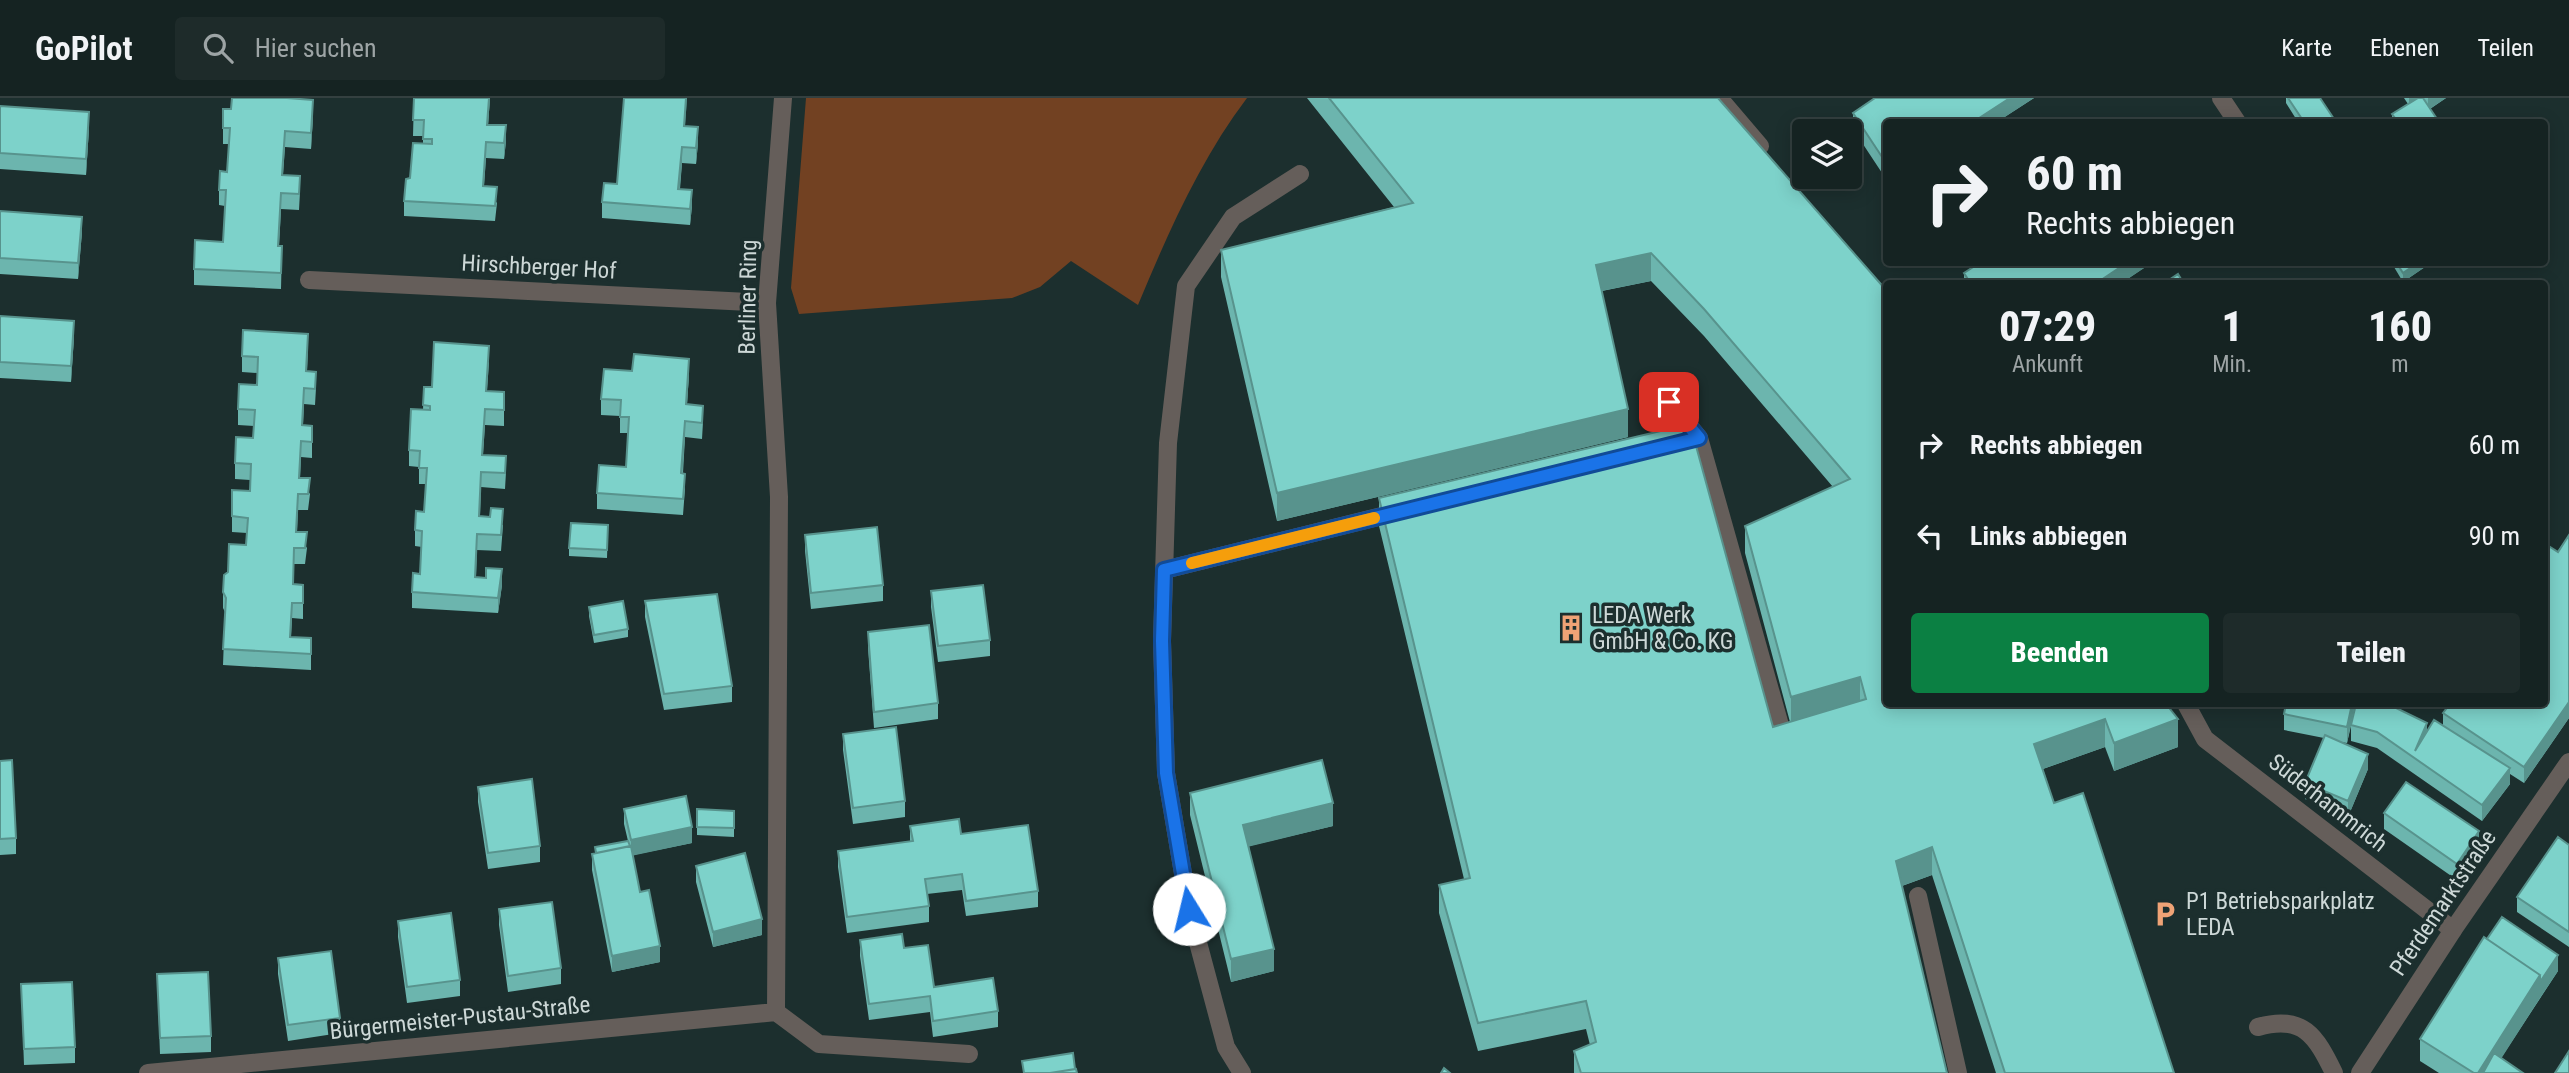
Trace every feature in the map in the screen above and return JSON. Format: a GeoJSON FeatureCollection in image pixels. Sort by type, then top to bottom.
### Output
{"type":"FeatureCollection","features":[{"type":"Feature","properties":{"kind":"street","name":"Berliner Ring"},"geometry":{"type":"LineString","coordinates":[[776,1012],[779,497],[767,303],[783,98]]}},
{"type":"Feature","properties":{"kind":"street"},"geometry":{"type":"LineString","coordinates":[[1719,98],[1771,160]]}},
{"type":"Feature","properties":{"kind":"street"},"geometry":{"type":"LineString","coordinates":[[2221,98],[2235,119]]}},
{"type":"Feature","properties":{"kind":"street"},"geometry":{"type":"LineString","coordinates":[[1242,1073],[1226,1047],[1189,909],[1166,773],[1162,641],[1168,443],[1186,286],[1233,217],[1300,174]]}},
{"type":"Feature","properties":{"kind":"street","name":"Hirschberger Hof"},"geometry":{"type":"LineString","coordinates":[[309,280],[767,303]]}},
{"type":"Feature","properties":{"kind":"street"},"geometry":{"type":"LineString","coordinates":[[1654,383],[1699,438],[1783,736],[1817,728]]}},
{"type":"Feature","properties":{"kind":"street"},"geometry":{"type":"LineString","coordinates":[[1659,448],[1699,438]]}},
{"type":"Feature","properties":{"kind":"street"},"geometry":{"type":"LineString","coordinates":[[1164,570],[1418,508]]}},
{"type":"Feature","properties":{"kind":"street","name":"Süderhammrich"},"geometry":{"type":"LineString","coordinates":[[2188,707],[2205,739],[2453,930]]}},
{"type":"Feature","properties":{"kind":"street","name":"Pferdemarktstraße"},"geometry":{"type":"LineString","coordinates":[[2360,1073],[2453,930],[2569,762]]}},
{"type":"Feature","properties":{"kind":"street"},"geometry":{"type":"LineString","coordinates":[[1918,896],[1958,1073]]}},
{"type":"Feature","properties":{"kind":"street"},"geometry":{"type":"LineString","coordinates":[[776,1012],[820,1044],[969,1054]]}},
{"type":"Feature","properties":{"kind":"street","name":"Bürgermeister-Pustau-Straße"},"geometry":{"type":"LineString","coordinates":[[148,1073],[776,1012]]}},
{"type":"Feature","properties":{"kind":"street"},"geometry":{"type":"LineString","coordinates":[[2258,1027],[2278,1021],[2305,1029],[2323,1052],[2334,1073]]}},
{"type":"Feature","properties":{"kind":"shaded area"},"geometry":{"type":"Polygon","coordinates":[[[806,98],[1247,98],[1214,146],[1200,172],[1173,224],[1138,305],[1071,261],[1040,287],[1012,298],[799,314],[791,288],[806,98]]]}},
{"type":"Feature","properties":{"kind":"building"},"geometry":{"type":"Polygon","coordinates":[[[232,98],[313,100],[311,133],[285,131],[282,175],[300,176],[299,194],[281,193],[278,246],[282,246],[281,273],[194,269],[195,240],[223,242],[226,190],[219,190],[220,171],[227,172],[230,128],[223,128],[223,109],[231,109],[232,98]]]}},
{"type":"Feature","properties":{"kind":"building"},"geometry":{"type":"Polygon","coordinates":[[[414,98],[489,98],[487,125],[506,125],[504,143],[486,142],[483,186],[497,187],[495,206],[404,201],[406,179],[410,178],[413,143],[432,144],[432,139],[423,139],[424,120],[413,120],[414,98]]]}},
{"type":"Feature","properties":{"kind":"building"},"geometry":{"type":"Polygon","coordinates":[[[624,98],[686,98],[684,126],[698,127],[696,148],[682,147],[678,189],[692,190],[690,209],[602,202],[604,183],[617,184],[624,98]]]}},
{"type":"Feature","properties":{"kind":"building","name":"LEDA Werk GmbH & Co. KG"},"geometry":{"type":"Polygon","coordinates":[[[1329,98],[1718,98],[1792,183],[1792,189],[1798,189],[1883,287],[1883,707],[2168,707],[2178,719],[2114,743],[2105,719],[2034,744],[2054,803],[2083,793],[2174,1073],[2005,1073],[1932,847],[1896,861],[1947,1073],[1581,1073],[1574,1051],[1596,1042],[1586,1001],[1478,1023],[1439,885],[1470,878],[1379,498],[1690,424],[1773,727],[1866,699],[1860,677],[1791,697],[1745,526],[1850,479],[1704,309],[1651,253],[1596,265],[1628,409],[1277,493],[1221,250],[1413,203],[1329,98]]]}},
{"type":"Feature","properties":{"kind":"building"},"geometry":{"type":"Polygon","coordinates":[[[1875,98],[2010,98],[1978,119],[1883,119],[1883,158],[1862,127],[1862,119],[1857,119],[1853,113],[1875,98]]]}},
{"type":"Feature","properties":{"kind":"building"},"geometry":{"type":"Polygon","coordinates":[[[2288,98],[2320,98],[2334,119],[2302,119],[2288,98]]]}},
{"type":"Feature","properties":{"kind":"building"},"geometry":{"type":"Polygon","coordinates":[[[2418,98],[2423,98],[2437,119],[2396,119],[2392,114],[2418,98]]]}},
{"type":"Feature","properties":{"kind":"building"},"geometry":{"type":"Polygon","coordinates":[[[0,106],[89,112],[86,159],[0,153],[0,106]]]}},
{"type":"Feature","properties":{"kind":"building"},"geometry":{"type":"Polygon","coordinates":[[[0,211],[82,217],[78,263],[0,258],[0,211]]]}},
{"type":"Feature","properties":{"kind":"building"},"geometry":{"type":"Polygon","coordinates":[[[1975,266],[2122,266],[2101,280],[1968,280],[1964,273],[1975,266]]]}},
{"type":"Feature","properties":{"kind":"building"},"geometry":{"type":"Polygon","coordinates":[[[2399,266],[2413,266],[2403,273],[2399,266]]]}},
{"type":"Feature","properties":{"kind":"building"},"geometry":{"type":"Polygon","coordinates":[[[2178,274],[2182,280],[2169,280],[2178,274]]]}},
{"type":"Feature","properties":{"kind":"building"},"geometry":{"type":"Polygon","coordinates":[[[0,316],[74,321],[71,366],[0,362],[0,316]]]}},
{"type":"Feature","properties":{"kind":"building"},"geometry":{"type":"Polygon","coordinates":[[[243,330],[308,334],[306,371],[316,372],[315,389],[304,388],[302,425],[312,426],[312,442],[301,441],[299,478],[310,478],[308,494],[298,494],[296,532],[307,532],[305,548],[294,548],[293,584],[303,585],[303,603],[292,603],[290,637],[311,638],[311,654],[223,649],[226,598],[223,592],[224,575],[228,572],[229,544],[246,545],[248,518],[232,516],[232,490],[250,491],[251,464],[235,463],[236,437],[253,438],[255,410],[238,409],[239,384],[257,385],[258,357],[242,356],[243,330]]]}},
{"type":"Feature","properties":{"kind":"building"},"geometry":{"type":"Polygon","coordinates":[[[434,342],[489,346],[486,391],[504,392],[504,410],[485,409],[482,455],[506,456],[505,473],[481,472],[479,516],[490,517],[491,508],[503,509],[501,535],[477,534],[475,577],[486,578],[486,568],[502,569],[498,598],[412,592],[413,573],[420,574],[422,531],[415,530],[416,511],[424,512],[427,468],[419,468],[420,451],[409,450],[411,409],[430,410],[430,406],[423,405],[424,387],[432,387],[434,342]]]}},
{"type":"Feature","properties":{"kind":"building"},"geometry":{"type":"Polygon","coordinates":[[[634,354],[689,359],[686,404],[703,406],[702,423],[685,421],[681,473],[685,474],[683,499],[597,493],[599,465],[626,467],[629,417],[620,417],[621,400],[601,399],[604,369],[632,371],[634,354]]]}},
{"type":"Feature","properties":{"kind":"building"},"geometry":{"type":"Polygon","coordinates":[[[571,523],[608,525],[607,550],[569,548],[571,523]]]}},
{"type":"Feature","properties":{"kind":"building"},"geometry":{"type":"Polygon","coordinates":[[[877,527],[883,585],[811,593],[805,535],[877,527]]]}},
{"type":"Feature","properties":{"kind":"building"},"geometry":{"type":"Polygon","coordinates":[[[2569,535],[2569,702],[2524,767],[2443,713],[2448,707],[2548,707],[2548,546],[2558,552],[2569,535]]]}},
{"type":"Feature","properties":{"kind":"building"},"geometry":{"type":"Polygon","coordinates":[[[983,585],[990,640],[938,646],[931,591],[983,585]]]}},
{"type":"Feature","properties":{"kind":"building"},"geometry":{"type":"Polygon","coordinates":[[[717,594],[732,686],[664,694],[645,601],[717,594]]]}},
{"type":"Feature","properties":{"kind":"building"},"geometry":{"type":"Polygon","coordinates":[[[623,601],[628,629],[594,635],[589,607],[623,601]]]}},
{"type":"Feature","properties":{"kind":"building"},"geometry":{"type":"Polygon","coordinates":[[[929,625],[938,703],[874,712],[868,632],[929,625]]]}},
{"type":"Feature","properties":{"kind":"building"},"geometry":{"type":"Polygon","coordinates":[[[2285,707],[2351,707],[2347,727],[2284,714],[2285,707]]]}},
{"type":"Feature","properties":{"kind":"building"},"geometry":{"type":"Polygon","coordinates":[[[2355,707],[2394,707],[2427,723],[2415,751],[2434,720],[2510,768],[2482,805],[2377,732],[2351,725],[2355,707]]]}},
{"type":"Feature","properties":{"kind":"building"},"geometry":{"type":"Polygon","coordinates":[[[896,727],[905,801],[853,808],[843,734],[896,727]]]}},
{"type":"Feature","properties":{"kind":"building"},"geometry":{"type":"Polygon","coordinates":[[[2325,735],[2368,754],[2348,801],[2305,783],[2325,735]]]}},
{"type":"Feature","properties":{"kind":"building"},"geometry":{"type":"Polygon","coordinates":[[[12,760],[16,838],[0,839],[0,761],[12,760]]]}},
{"type":"Feature","properties":{"kind":"building"},"geometry":{"type":"Polygon","coordinates":[[[1322,760],[1333,803],[1243,825],[1274,949],[1231,959],[1190,793],[1322,760]]]}},
{"type":"Feature","properties":{"kind":"building"},"geometry":{"type":"Polygon","coordinates":[[[532,779],[540,846],[488,853],[478,787],[532,779]]]}},
{"type":"Feature","properties":{"kind":"building"},"geometry":{"type":"Polygon","coordinates":[[[2406,782],[2479,831],[2457,864],[2384,813],[2406,782]]]}},
{"type":"Feature","properties":{"kind":"building"},"geometry":{"type":"Polygon","coordinates":[[[686,796],[692,827],[631,840],[624,809],[686,796]]]}},
{"type":"Feature","properties":{"kind":"building"},"geometry":{"type":"Polygon","coordinates":[[[697,809],[734,811],[734,828],[697,827],[697,809]]]}},
{"type":"Feature","properties":{"kind":"building"},"geometry":{"type":"Polygon","coordinates":[[[959,819],[961,834],[1028,825],[1038,891],[966,901],[962,874],[925,879],[929,906],[847,917],[838,851],[913,841],[910,826],[959,819]]]}},
{"type":"Feature","properties":{"kind":"building"},"geometry":{"type":"Polygon","coordinates":[[[2558,837],[2569,845],[2569,932],[2517,897],[2558,837]]]}},
{"type":"Feature","properties":{"kind":"building"},"geometry":{"type":"Polygon","coordinates":[[[628,841],[630,846],[596,853],[595,847],[628,841]]]}},
{"type":"Feature","properties":{"kind":"building"},"geometry":{"type":"Polygon","coordinates":[[[631,846],[640,892],[649,890],[660,946],[612,956],[592,854],[631,846]]]}},
{"type":"Feature","properties":{"kind":"building"},"geometry":{"type":"Polygon","coordinates":[[[745,853],[762,919],[713,932],[696,866],[745,853]]]}},
{"type":"Feature","properties":{"kind":"building"},"geometry":{"type":"Polygon","coordinates":[[[552,902],[561,968],[508,976],[499,909],[552,902]]]}},
{"type":"Feature","properties":{"kind":"building"},"geometry":{"type":"Polygon","coordinates":[[[451,913],[460,980],[407,987],[398,921],[451,913]]]}},
{"type":"Feature","properties":{"kind":"building"},"geometry":{"type":"Polygon","coordinates":[[[2502,917],[2558,955],[2540,982],[2540,975],[2487,939],[2502,917]]]}},
{"type":"Feature","properties":{"kind":"building"},"geometry":{"type":"Polygon","coordinates":[[[902,934],[904,948],[928,945],[934,987],[993,978],[998,1011],[933,1021],[930,996],[869,1004],[860,940],[902,934]]]}},
{"type":"Feature","properties":{"kind":"building"},"geometry":{"type":"Polygon","coordinates":[[[2484,937],[2540,975],[2478,1073],[2474,1073],[2420,1039],[2484,937]]]}},
{"type":"Feature","properties":{"kind":"building"},"geometry":{"type":"Polygon","coordinates":[[[331,951],[340,1018],[288,1025],[278,958],[331,951]]]}},
{"type":"Feature","properties":{"kind":"building"},"geometry":{"type":"Polygon","coordinates":[[[208,972],[211,1036],[160,1038],[157,974],[208,972]]]}},
{"type":"Feature","properties":{"kind":"building"},"geometry":{"type":"Polygon","coordinates":[[[72,982],[75,1047],[24,1049],[21,984],[72,982]]]}},
{"type":"Feature","properties":{"kind":"building"},"geometry":{"type":"Polygon","coordinates":[[[2569,1051],[2569,1073],[2555,1073],[2569,1051]]]}},
{"type":"Feature","properties":{"kind":"building"},"geometry":{"type":"Polygon","coordinates":[[[1073,1053],[1075,1069],[1024,1073],[1022,1061],[1073,1053]]]}},
{"type":"Feature","properties":{"kind":"building"},"geometry":{"type":"Polygon","coordinates":[[[2494,1053],[2523,1073],[2483,1073],[2494,1053]]]}},
{"type":"Feature","properties":{"kind":"building"},"geometry":{"type":"Polygon","coordinates":[[[1076,1069],[1077,1073],[1050,1073],[1076,1069]]]}},
{"type":"Feature","properties":{"kind":"slow traffic"},"geometry":{"type":"LineString","coordinates":[[1192,563],[1374,518]]}},
{"type":"Feature","properties":{"kind":"place","name":"LEDA Werk GmbH & Co. KG"},"geometry":{"type":"Point","coordinates":[1571,628]}},
{"type":"Feature","properties":{"kind":"place","name":"P1 Betriebsparkplatz LEDA"},"geometry":{"type":"Point","coordinates":[2165,914]}},
{"type":"Feature","properties":{"kind":"route"},"geometry":{"type":"LineString","coordinates":[[1189,909],[1166,773],[1162,641],[1164,570],[1699,438],[1669,402]]}}]}
